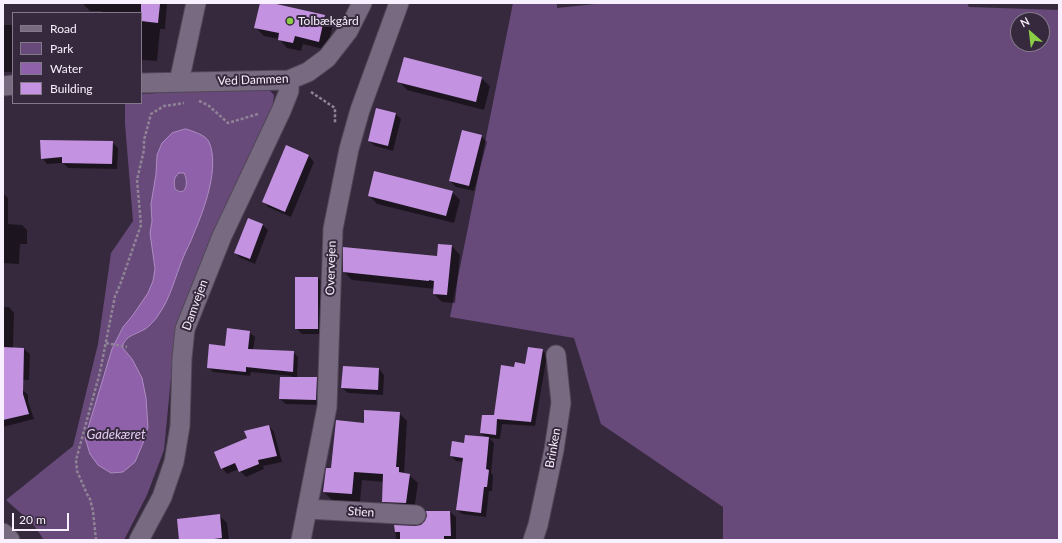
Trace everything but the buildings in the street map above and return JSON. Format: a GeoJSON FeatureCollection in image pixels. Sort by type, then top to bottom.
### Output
{"type":"FeatureCollection","features":[{"type":"Feature","properties":{"kind":"street"},"geometry":{"type":"LineString","coordinates":[[179,82],[196,3]]}},
{"type":"Feature","properties":{"kind":"street","name":"Ved Dammen"},"geometry":{"type":"LineString","coordinates":[[142,83],[289,80],[308,72],[327,58],[348,31],[362,3]]}},
{"type":"Feature","properties":{"kind":"street","name":"Overvejen"},"geometry":{"type":"LineString","coordinates":[[301,540],[327,407],[333,230],[349,149],[360,110],[399,3]]}},
{"type":"Feature","properties":{"kind":"street","name":"Damvejen"},"geometry":{"type":"LineString","coordinates":[[139,540],[162,498],[174,462],[180,426],[182,358],[185,328],[222,236],[281,112],[289,92],[289,80]]}},
{"type":"Feature","properties":{"kind":"street","name":"Brinken"},"geometry":{"type":"LineString","coordinates":[[533,540],[538,525],[554,450],[560,403],[556,356]]}},
{"type":"Feature","properties":{"kind":"street","name":"Stien"},"geometry":{"type":"LineString","coordinates":[[307,509],[416,515]]}},
{"type":"Feature","properties":{"kind":"street"},"geometry":{"type":"LineString","coordinates":[[3,533],[10,540]]}},
{"type":"Feature","properties":{"kind":"path"},"geometry":{"type":"LineString","coordinates":[[319,97],[335,108],[335,126]]}},
{"type":"Feature","properties":{"kind":"path"},"geometry":{"type":"LineString","coordinates":[[193,102],[199,101],[208,105],[228,124],[258,114],[281,112]]}},
{"type":"Feature","properties":{"kind":"path"},"geometry":{"type":"LineString","coordinates":[[96,540],[93,511],[90,499],[77,471],[76,460],[100,372],[115,296],[141,225],[137,180],[144,150],[144,140],[147,126],[151,114],[164,106],[187,102]]}},
{"type":"Feature","properties":{"kind":"path"},"geometry":{"type":"LineString","coordinates":[[106,343],[127,347]]}},
{"type":"Feature","properties":{"kind":"green space"},"geometry":{"type":"Polygon","coordinates":[[[513,3],[557,3],[557,8],[605,3],[967,3],[969,7],[1059,10],[1059,540],[723,540],[723,507],[601,424],[574,338],[450,317],[513,3]]]}},
{"type":"Feature","properties":{"kind":"green space"},"geometry":{"type":"Polygon","coordinates":[[[266,87],[274,95],[272,110],[202,260],[175,336],[164,450],[147,495],[124,540],[44,540],[33,524],[6,500],[73,446],[98,344],[111,253],[133,221],[125,124],[125,104],[142,104],[142,94],[266,87]]]}},
{"type":"Feature","properties":{"kind":"water","name":"Gadekæret"},"geometry":{"type":"Polygon","coordinates":[[[186,129],[205,137],[209,142],[212,152],[212,176],[202,213],[167,301],[151,324],[128,338],[122,347],[132,359],[142,378],[146,398],[148,427],[135,462],[123,472],[111,473],[98,465],[90,454],[85,438],[112,349],[123,327],[148,293],[153,281],[155,269],[150,233],[152,221],[151,204],[156,174],[157,155],[162,143],[172,133],[186,129]],[[179,173],[174,182],[175,189],[182,192],[186,188],[186,177],[184,173],[179,173]]]}},
{"type":"Feature","properties":{"kind":"place","name":"Tolbækgård"},"geometry":{"type":"Point","coordinates":[290,21]}}]}
